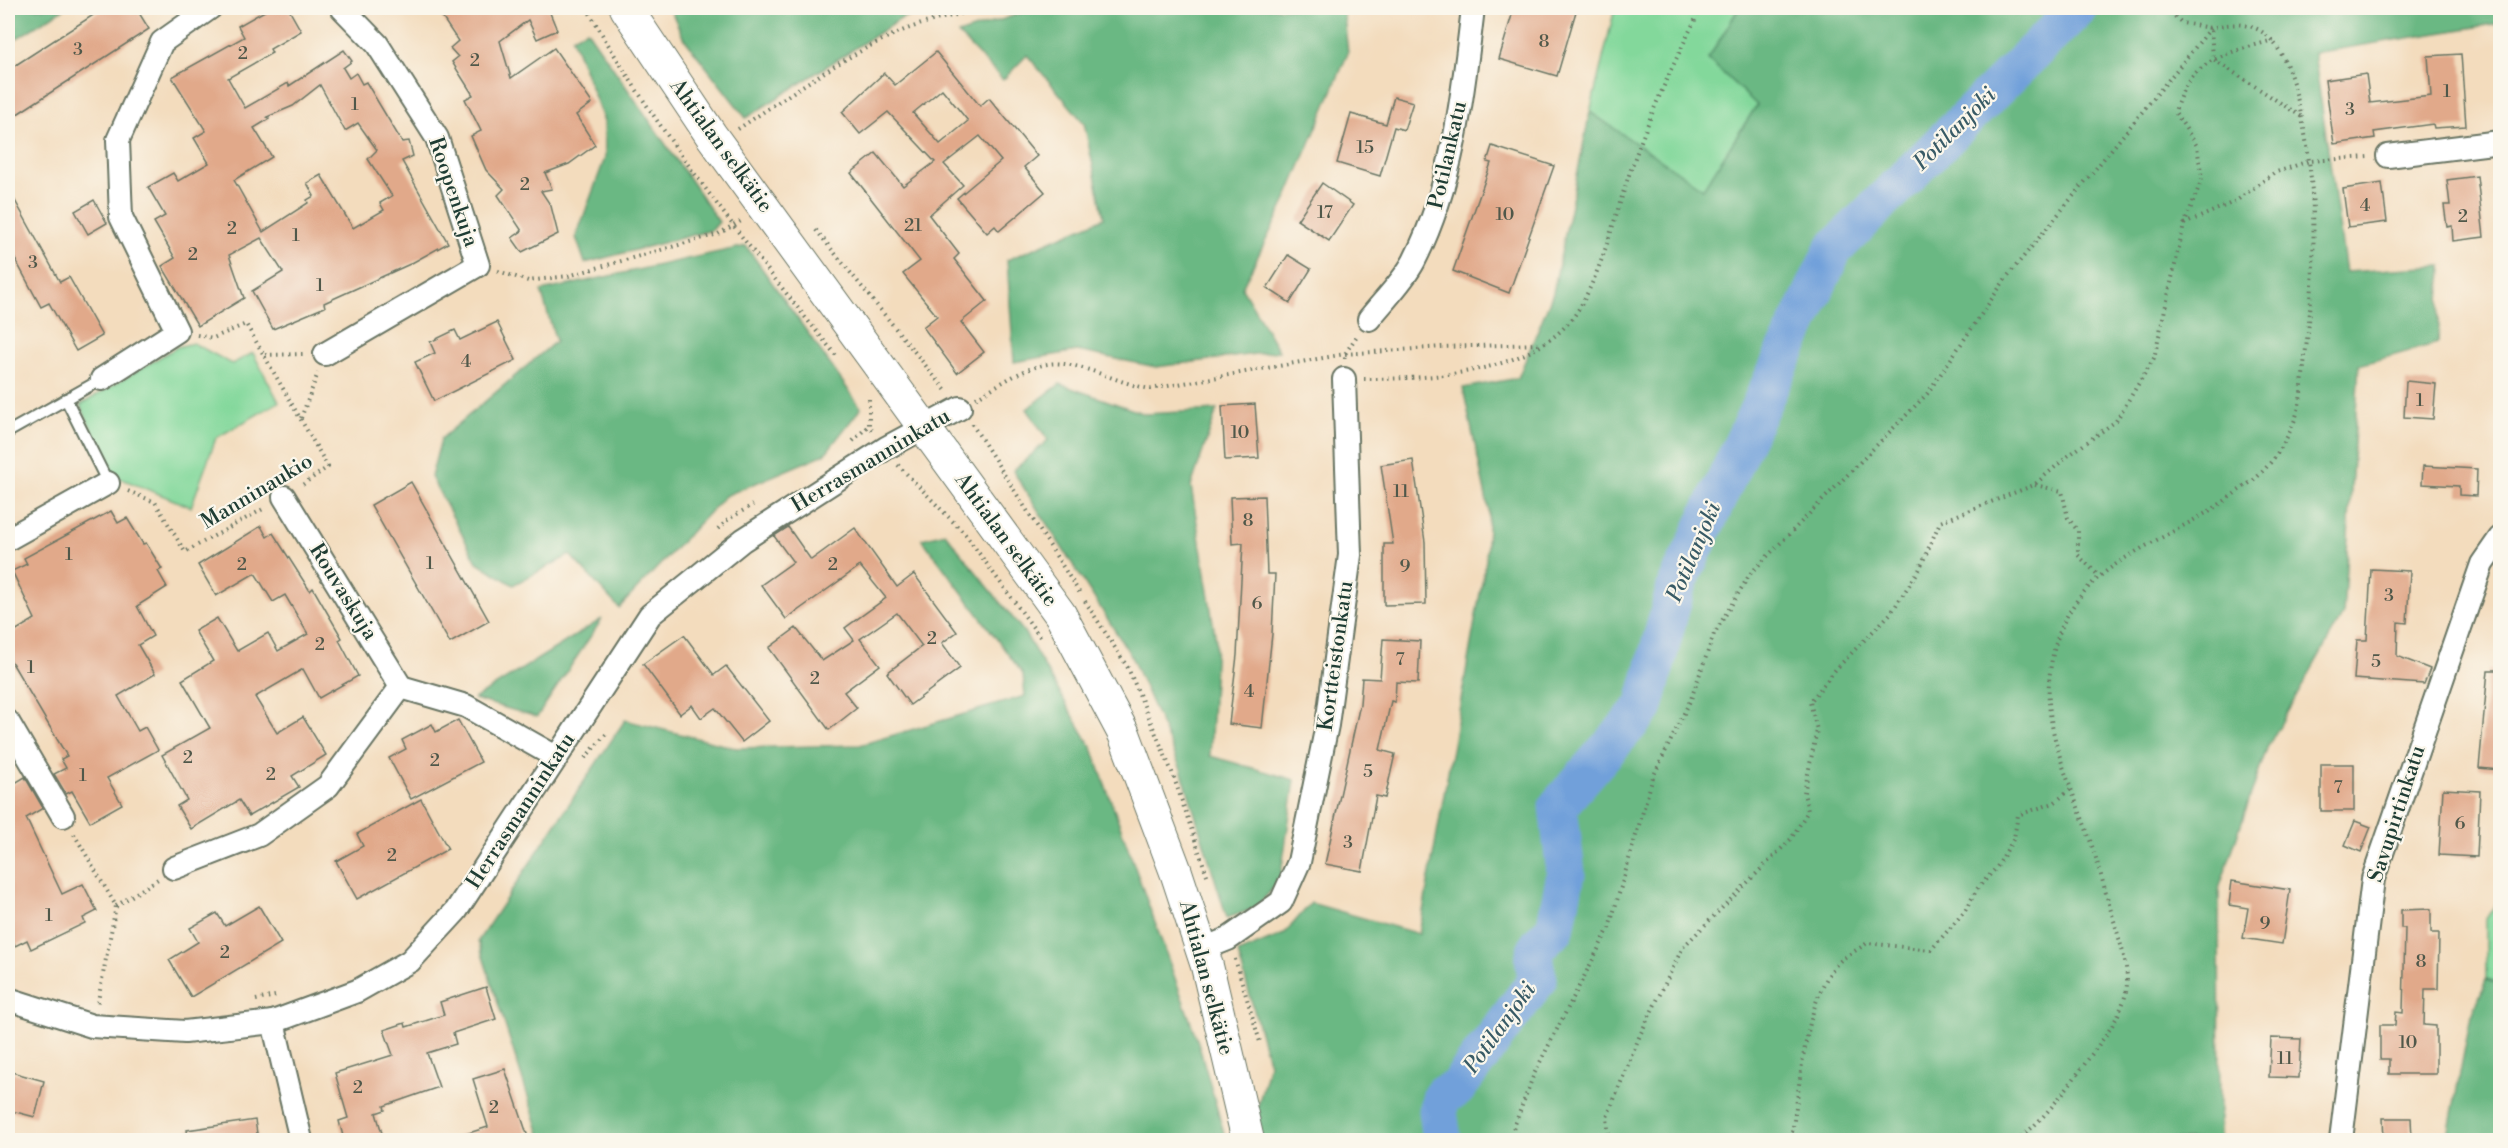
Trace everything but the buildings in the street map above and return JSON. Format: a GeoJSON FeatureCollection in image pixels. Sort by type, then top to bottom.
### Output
{"type":"FeatureCollection","features":[{"type":"Feature","properties":{"kind":"street"},"geometry":{"type":"LineString","coordinates":[[102,379],[177,331],[121,217],[118,140],[162,42],[210,8]]}},
{"type":"Feature","properties":{"kind":"street","name":"Roopenkuja"},"geometry":{"type":"LineString","coordinates":[[325,354],[478,264],[437,138],[377,44],[342,8]]}},
{"type":"Feature","properties":{"kind":"street","name":"Ahtialan selkätie"},"geometry":{"type":"LineString","coordinates":[[626,8],[711,135],[765,206],[1060,614],[1124,734],[1203,949],[1248,1140]]}},
{"type":"Feature","properties":{"kind":"street","name":"Potilankatu"},"geometry":{"type":"LineString","coordinates":[[1369,319],[1413,263],[1441,200],[1461,104],[1473,8]]}},
{"type":"Feature","properties":{"kind":"street"},"geometry":{"type":"LineString","coordinates":[[2388,156],[2500,142]]}},
{"type":"Feature","properties":{"kind":"street","name":"Kortteistonkatu"},"geometry":{"type":"LineString","coordinates":[[1203,949],[1228,939],[1281,902],[1299,862],[1327,725],[1350,555],[1344,379]]}},
{"type":"Feature","properties":{"kind":"street","name":"Herrasmanninkatu"},"geometry":{"type":"LineString","coordinates":[[8,999],[92,1026],[185,1032],[273,1022],[357,991],[410,961],[456,911],[650,615],[743,540],[886,448],[960,408]]}},
{"type":"Feature","properties":{"kind":"street"},"geometry":{"type":"LineString","coordinates":[[8,539],[108,483]]}},
{"type":"Feature","properties":{"kind":"street","name":"Rouvaskuja"},"geometry":{"type":"LineString","coordinates":[[284,497],[401,687]]}},
{"type":"Feature","properties":{"kind":"street","name":"Savupirtinkatu"},"geometry":{"type":"LineString","coordinates":[[2341,1140],[2373,879],[2482,564],[2500,538]]}},
{"type":"Feature","properties":{"kind":"street"},"geometry":{"type":"LineString","coordinates":[[174,868],[259,835],[328,786],[401,687],[466,706],[556,757]]}},
{"type":"Feature","properties":{"kind":"street"},"geometry":{"type":"LineString","coordinates":[[8,722],[63,816]]}},
{"type":"Feature","properties":{"kind":"street"},"geometry":{"type":"LineString","coordinates":[[273,1022],[301,1140]]}},
{"type":"Feature","properties":{"kind":"lane"},"geometry":{"type":"LineString","coordinates":[[8,432],[102,379]]}},
{"type":"Feature","properties":{"kind":"lane"},"geometry":{"type":"LineString","coordinates":[[66,399],[108,483]]}},
{"type":"Feature","properties":{"kind":"path"},"geometry":{"type":"LineString","coordinates":[[587,8],[610,49],[733,227],[841,361]]}},
{"type":"Feature","properties":{"kind":"path"},"geometry":{"type":"LineString","coordinates":[[736,130],[802,86],[873,45],[924,23],[986,8]]}},
{"type":"Feature","properties":{"kind":"path"},"geometry":{"type":"LineString","coordinates":[[1369,319],[1345,354],[1344,379],[1413,379],[1459,374],[1495,365],[1540,344],[1568,322],[1579,310],[1592,285],[1636,154],[1701,8]]}},
{"type":"Feature","properties":{"kind":"path"},"geometry":{"type":"LineString","coordinates":[[2017,1140],[2031,1130],[2072,1082],[2110,1029],[2125,1000],[2128,970],[2090,839],[2070,790],[2049,708],[2049,673],[2058,632],[2098,575],[2126,555],[2206,515],[2260,474],[2282,446],[2298,411],[2313,293],[2310,161],[2303,117],[2291,77],[2273,40],[2250,25],[2230,23],[2211,28],[2182,23],[2166,8]]}},
{"type":"Feature","properties":{"kind":"path"},"geometry":{"type":"LineString","coordinates":[[2211,28],[2213,58]]}},
{"type":"Feature","properties":{"kind":"path"},"geometry":{"type":"LineString","coordinates":[[1509,1140],[1534,1074],[1609,928],[1653,777],[1691,699],[1714,634],[1750,574],[1927,394],[2006,278],[2211,28]]}},
{"type":"Feature","properties":{"kind":"path"},"geometry":{"type":"LineString","coordinates":[[1609,1140],[1607,1117],[1640,1035],[1683,947],[1791,839],[1808,811],[1804,793],[1817,730],[1810,702],[1836,669],[1891,613],[1920,570],[1940,522],[2034,485],[2068,456],[2116,421],[2154,358],[2184,225],[2202,179],[2197,146],[2175,112],[2179,95],[2195,71],[2213,58],[2273,40]]}},
{"type":"Feature","properties":{"kind":"path"},"geometry":{"type":"LineString","coordinates":[[2213,58],[2303,117]]}},
{"type":"Feature","properties":{"kind":"path"},"geometry":{"type":"LineString","coordinates":[[730,122],[743,139]]}},
{"type":"Feature","properties":{"kind":"path"},"geometry":{"type":"LineString","coordinates":[[2184,225],[2236,201],[2274,173],[2310,161],[2388,156]]}},
{"type":"Feature","properties":{"kind":"path"},"geometry":{"type":"LineString","coordinates":[[478,264],[528,281],[568,276],[718,234],[765,206]]}},
{"type":"Feature","properties":{"kind":"path"},"geometry":{"type":"LineString","coordinates":[[814,228],[960,408],[1010,378],[1049,364],[1086,369],[1129,386],[1151,389],[1345,354],[1442,347],[1540,344]]}},
{"type":"Feature","properties":{"kind":"path","name":"Manninaukio"},"geometry":{"type":"LineString","coordinates":[[108,483],[155,502],[186,552],[284,497],[327,467],[246,324],[213,338],[177,331]]}},
{"type":"Feature","properties":{"kind":"path"},"geometry":{"type":"LineString","coordinates":[[264,355],[325,354],[301,418]]}},
{"type":"Feature","properties":{"kind":"path"},"geometry":{"type":"LineString","coordinates":[[869,397],[869,424],[886,448],[901,469],[965,534],[1042,640]]}},
{"type":"Feature","properties":{"kind":"path"},"geometry":{"type":"LineString","coordinates":[[851,444],[869,424]]}},
{"type":"Feature","properties":{"kind":"path"},"geometry":{"type":"LineString","coordinates":[[2034,485],[2062,491],[2068,518],[2078,531],[2078,555],[2098,575]]}},
{"type":"Feature","properties":{"kind":"path"},"geometry":{"type":"LineString","coordinates":[[713,534],[730,518],[758,502]]}},
{"type":"Feature","properties":{"kind":"path"},"geometry":{"type":"LineString","coordinates":[[580,764],[608,732]]}},
{"type":"Feature","properties":{"kind":"path"},"geometry":{"type":"LineString","coordinates":[[1783,1140],[1792,1132],[1808,1025],[1819,996],[1837,964],[1867,944],[1931,950],[1965,911],[1977,889],[1997,867],[2014,838],[2018,815],[2054,803],[2070,790]]}},
{"type":"Feature","properties":{"kind":"path"},"geometry":{"type":"LineString","coordinates":[[63,816],[116,906],[92,1026]]}},
{"type":"Feature","properties":{"kind":"path"},"geometry":{"type":"LineString","coordinates":[[116,906],[174,868]]}},
{"type":"Feature","properties":{"kind":"path"},"geometry":{"type":"LineString","coordinates":[[248,1001],[279,995]]}},
{"type":"Feature","properties":{"kind":"path"},"geometry":{"type":"LineString","coordinates":[[86,1001],[106,1005]]}},
{"type":"Feature","properties":{"kind":"green space"},"geometry":{"type":"Polygon","coordinates":[[[8,8],[65,8],[8,44],[8,8]]]}},
{"type":"Feature","properties":{"kind":"green space"},"geometry":{"type":"Polygon","coordinates":[[[670,8],[940,8],[902,18],[746,118],[683,37],[670,8]]]}},
{"type":"Feature","properties":{"kind":"green space"},"geometry":{"type":"Polygon","coordinates":[[[1037,8],[1343,8],[1348,53],[1286,200],[1242,288],[1279,351],[1156,367],[1077,351],[1014,362],[1007,260],[1104,218],[1084,123],[1027,55],[1003,80],[958,34],[1037,8]]]}},
{"type":"Feature","properties":{"kind":"green space"},"geometry":{"type":"Polygon","coordinates":[[[1615,8],[1739,8],[1708,59],[1757,105],[1703,190],[1590,112],[1615,8]]]}},
{"type":"Feature","properties":{"kind":"green space"},"geometry":{"type":"Polygon","coordinates":[[[1739,8],[1816,8],[1823,11],[1826,8],[2500,8],[2500,23],[2314,53],[2346,272],[2442,266],[2438,343],[2359,365],[2343,614],[2267,748],[2219,889],[2220,1140],[1260,1140],[1254,1121],[1269,1064],[1238,953],[1284,934],[1311,903],[1419,934],[1486,560],[1489,511],[1463,388],[1518,378],[1553,293],[1590,112],[1703,189],[1757,105],[1708,59],[1739,8]]]}},
{"type":"Feature","properties":{"kind":"green space"},"geometry":{"type":"Polygon","coordinates":[[[587,30],[719,222],[712,230],[585,263],[576,237],[605,158],[604,121],[572,38],[587,30]]]}},
{"type":"Feature","properties":{"kind":"green space"},"geometry":{"type":"Polygon","coordinates":[[[746,246],[861,408],[825,454],[725,496],[619,608],[570,555],[513,585],[477,562],[431,477],[441,439],[556,341],[541,291],[746,246]]]}},
{"type":"Feature","properties":{"kind":"green space"},"geometry":{"type":"Polygon","coordinates":[[[193,343],[232,364],[253,353],[279,402],[216,438],[191,507],[114,476],[80,405],[177,347],[193,343]]]}},
{"type":"Feature","properties":{"kind":"green space"},"geometry":{"type":"Polygon","coordinates":[[[1060,384],[1145,414],[1217,410],[1191,486],[1216,641],[1210,756],[1295,780],[1280,880],[1256,908],[1227,918],[1181,769],[1130,654],[1013,471],[1048,440],[1027,409],[1060,384]]]}},
{"type":"Feature","properties":{"kind":"green space"},"geometry":{"type":"Polygon","coordinates":[[[945,533],[1024,632],[1092,748],[1198,1042],[1226,1140],[542,1140],[478,941],[625,720],[736,748],[860,745],[1025,696],[1023,674],[922,539],[945,533]]]}},
{"type":"Feature","properties":{"kind":"green space"},"geometry":{"type":"Polygon","coordinates":[[[602,619],[537,717],[474,699],[602,619]]]}},
{"type":"Feature","properties":{"kind":"green space"},"geometry":{"type":"Polygon","coordinates":[[[2500,897],[2500,984],[2486,980],[2486,919],[2500,897]]]}},
{"type":"Feature","properties":{"kind":"green space"},"geometry":{"type":"Polygon","coordinates":[[[2486,980],[2500,984],[2500,1140],[2447,1140],[2470,1021],[2486,980]]]}},
{"type":"Feature","properties":{"kind":"waterway","name":"Potilanjoki"},"geometry":{"type":"LineString","coordinates":[[1442,1140],[1438,1111],[1442,1095],[1456,1089],[1538,979],[1534,963],[1536,951],[1543,940],[1555,929],[1566,874],[1558,806],[1644,707],[1676,587],[1833,250],[2078,8]]}}]}
